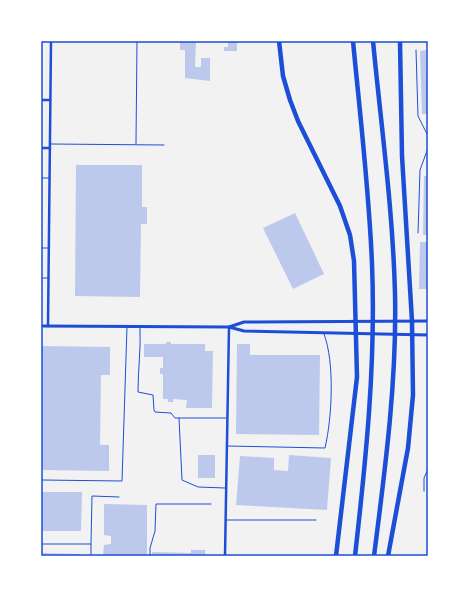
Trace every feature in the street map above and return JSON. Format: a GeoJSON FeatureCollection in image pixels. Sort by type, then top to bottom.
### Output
{"type":"FeatureCollection","features":[{"type":"Feature","properties":{"kind":"highway"},"geometry":{"type":"LineString","coordinates":[[279,41],[283,76],[290,100],[298,121],[340,206],[350,235],[356,273],[359,334],[355,398],[336,556]]}},
{"type":"Feature","properties":{"kind":"highway"},"geometry":{"type":"LineString","coordinates":[[353,41],[372,264],[372,314],[366,452],[355,556]]}},
{"type":"Feature","properties":{"kind":"highway"},"geometry":{"type":"LineString","coordinates":[[373,41],[391,227],[395,294],[394,367],[374,556]]}},
{"type":"Feature","properties":{"kind":"highway"},"geometry":{"type":"LineString","coordinates":[[388,556],[410,433],[413,395],[402,156],[400,41]]}},
{"type":"Feature","properties":{"kind":"street"},"geometry":{"type":"LineString","coordinates":[[48,326],[51,41]]}},
{"type":"Feature","properties":{"kind":"street"},"geometry":{"type":"LineString","coordinates":[[41,100],[50,100]]}},
{"type":"Feature","properties":{"kind":"street"},"geometry":{"type":"LineString","coordinates":[[41,148],[50,148]]}},
{"type":"Feature","properties":{"kind":"street"},"geometry":{"type":"LineString","coordinates":[[229,327],[244,322],[359,320],[428,321]]}},
{"type":"Feature","properties":{"kind":"street"},"geometry":{"type":"LineString","coordinates":[[41,326],[229,327],[244,331],[428,335]]}},
{"type":"Feature","properties":{"kind":"street"},"geometry":{"type":"LineString","coordinates":[[225,556],[229,327]]}},
{"type":"Feature","properties":{"kind":"lane"},"geometry":{"type":"LineString","coordinates":[[136,145],[138,41]]}},
{"type":"Feature","properties":{"kind":"lane"},"geometry":{"type":"LineString","coordinates":[[416,50],[418,116],[428,136]]}},
{"type":"Feature","properties":{"kind":"lane"},"geometry":{"type":"LineString","coordinates":[[50,144],[164,145]]}},
{"type":"Feature","properties":{"kind":"lane"},"geometry":{"type":"LineString","coordinates":[[418,233],[420,170],[428,148]]}},
{"type":"Feature","properties":{"kind":"lane"},"geometry":{"type":"LineString","coordinates":[[41,178],[49,178]]}},
{"type":"Feature","properties":{"kind":"lane"},"geometry":{"type":"LineString","coordinates":[[41,248],[49,248]]}},
{"type":"Feature","properties":{"kind":"lane"},"geometry":{"type":"LineString","coordinates":[[41,278],[48,278]]}},
{"type":"Feature","properties":{"kind":"lane"},"geometry":{"type":"LineString","coordinates":[[41,480],[122,481],[127,327]]}},
{"type":"Feature","properties":{"kind":"lane"},"geometry":{"type":"LineString","coordinates":[[140,327],[138,392],[153,395],[155,412],[171,412],[173,417],[179,418],[227,418]]}},
{"type":"Feature","properties":{"kind":"lane"},"geometry":{"type":"LineString","coordinates":[[227,446],[325,448],[329,432],[331,359],[323,333]]}},
{"type":"Feature","properties":{"kind":"lane"},"geometry":{"type":"LineString","coordinates":[[179,418],[182,480],[198,487],[226,488]]}},
{"type":"Feature","properties":{"kind":"lane"},"geometry":{"type":"LineString","coordinates":[[424,492],[424,478],[428,470]]}},
{"type":"Feature","properties":{"kind":"lane"},"geometry":{"type":"LineString","coordinates":[[91,556],[92,496],[119,497]]}},
{"type":"Feature","properties":{"kind":"lane"},"geometry":{"type":"LineString","coordinates":[[150,556],[150,548],[155,531],[156,504],[211,504]]}},
{"type":"Feature","properties":{"kind":"lane"},"geometry":{"type":"LineString","coordinates":[[226,520],[316,520]]}},
{"type":"Feature","properties":{"kind":"lane"},"geometry":{"type":"LineString","coordinates":[[41,544],[91,544]]}},
{"type":"Feature","properties":{"kind":"building"},"geometry":{"type":"Polygon","coordinates":[[[228,41],[237,41],[237,51],[224,51],[224,47],[228,47],[228,41]]]}},
{"type":"Feature","properties":{"kind":"building"},"geometry":{"type":"Polygon","coordinates":[[[180,42],[196,42],[195,67],[201,67],[201,58],[210,58],[210,81],[185,78],[185,50],[180,50],[180,42]]]}},
{"type":"Feature","properties":{"kind":"building"},"geometry":{"type":"Polygon","coordinates":[[[426,50],[428,114],[422,114],[420,51],[426,50]]]}},
{"type":"Feature","properties":{"kind":"building"},"geometry":{"type":"Polygon","coordinates":[[[76,165],[142,165],[142,207],[147,207],[147,224],[141,224],[140,297],[75,296],[76,165]]]}},
{"type":"Feature","properties":{"kind":"building"},"geometry":{"type":"Polygon","coordinates":[[[424,176],[428,176],[428,235],[423,235],[424,176]]]}},
{"type":"Feature","properties":{"kind":"building"},"geometry":{"type":"Polygon","coordinates":[[[295,213],[324,274],[293,289],[263,228],[295,213]]]}},
{"type":"Feature","properties":{"kind":"building"},"geometry":{"type":"Polygon","coordinates":[[[420,242],[428,242],[428,289],[419,289],[420,242]]]}},
{"type":"Feature","properties":{"kind":"building"},"geometry":{"type":"Polygon","coordinates":[[[166,342],[171,342],[171,344],[205,344],[205,351],[213,351],[212,408],[186,408],[187,400],[173,399],[173,402],[168,402],[168,399],[163,399],[163,374],[160,374],[160,368],[163,368],[163,357],[144,357],[144,344],[166,344],[166,342]]]}},
{"type":"Feature","properties":{"kind":"building"},"geometry":{"type":"Polygon","coordinates":[[[237,344],[250,344],[250,355],[320,355],[319,435],[236,434],[237,344]]]}},
{"type":"Feature","properties":{"kind":"building"},"geometry":{"type":"Polygon","coordinates":[[[41,346],[110,347],[110,375],[101,375],[100,445],[109,445],[109,471],[41,470],[41,346]]]}},
{"type":"Feature","properties":{"kind":"building"},"geometry":{"type":"Polygon","coordinates":[[[198,455],[215,455],[215,478],[198,478],[198,455]]]}},
{"type":"Feature","properties":{"kind":"building"},"geometry":{"type":"Polygon","coordinates":[[[289,455],[331,458],[327,510],[236,505],[240,456],[274,458],[274,470],[288,471],[289,455]]]}},
{"type":"Feature","properties":{"kind":"building"},"geometry":{"type":"Polygon","coordinates":[[[41,492],[82,492],[81,531],[41,531],[41,492]]]}},
{"type":"Feature","properties":{"kind":"building"},"geometry":{"type":"Polygon","coordinates":[[[104,504],[147,505],[147,556],[103,556],[104,545],[111,544],[111,536],[104,535],[104,504]]]}},
{"type":"Feature","properties":{"kind":"building"},"geometry":{"type":"Polygon","coordinates":[[[191,550],[205,550],[205,556],[152,556],[152,552],[191,553],[191,550]]]}},
{"type":"Feature","properties":{"kind":"building"},"geometry":{"type":"Polygon","coordinates":[[[41,553],[80,554],[80,556],[41,556],[41,553]]]}}]}
